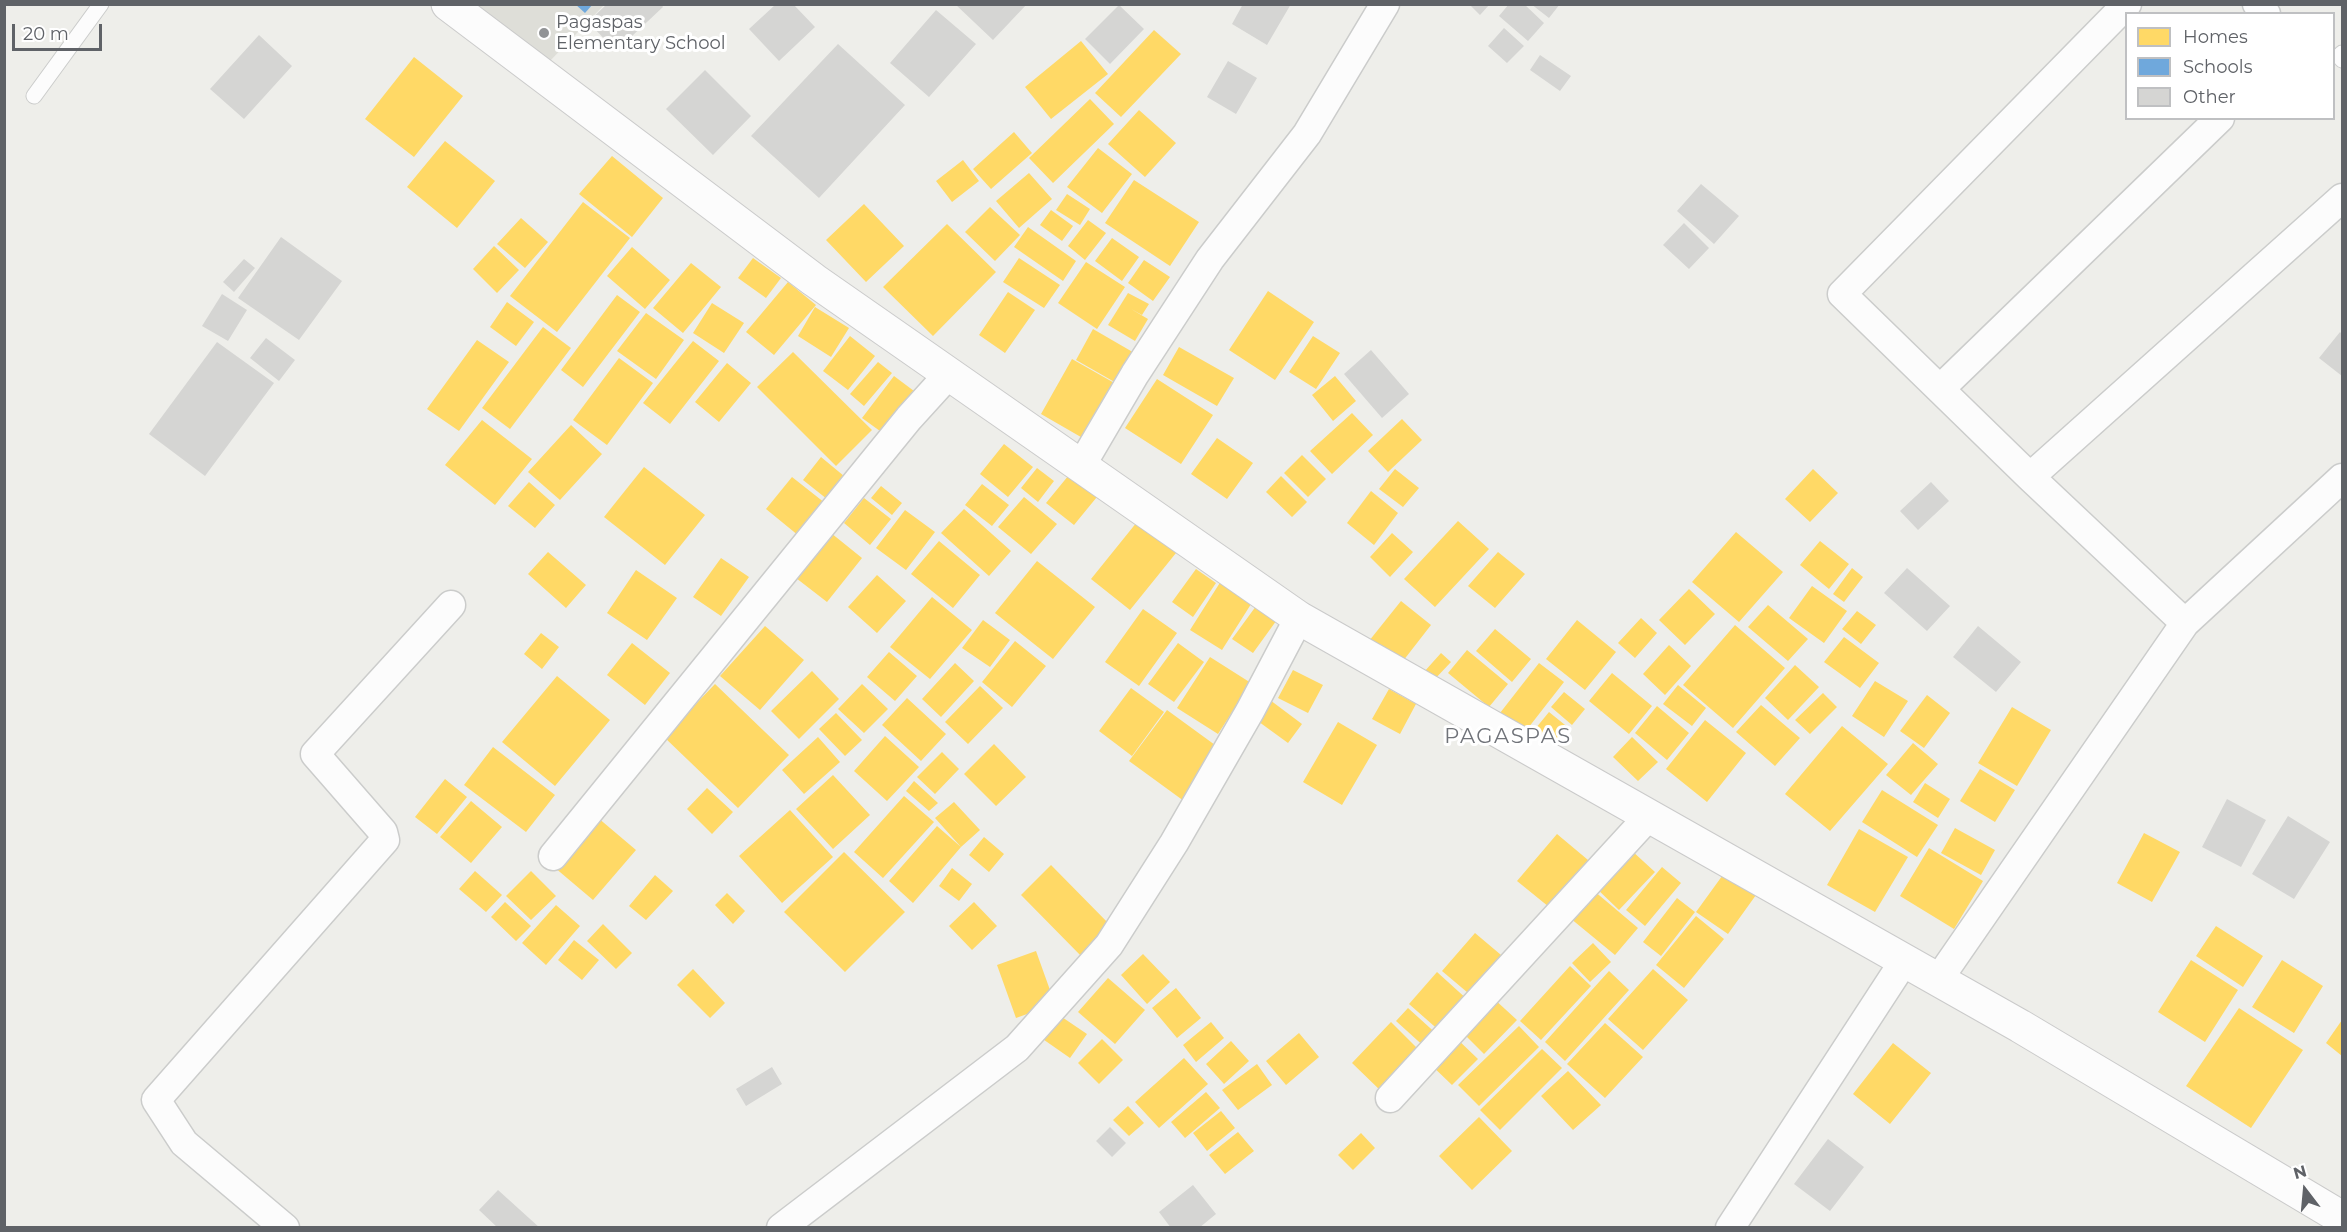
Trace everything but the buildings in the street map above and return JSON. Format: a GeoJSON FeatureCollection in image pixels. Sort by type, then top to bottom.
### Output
{"type":"FeatureCollection","features":[{"type":"Feature","properties":{"kind":"main road"},"geometry":{"type":"LineString","coordinates":[[448,4],[814,280],[1299,618],[1938,980],[2343,1218]]}},
{"type":"Feature","properties":{"kind":"street"},"geometry":{"type":"LineString","coordinates":[[1081,466],[1135,374],[1210,259],[1307,134],[1385,4]]}},
{"type":"Feature","properties":{"kind":"street"},"geometry":{"type":"LineString","coordinates":[[2127,4],[1842,294],[2030,477],[2185,623]]}},
{"type":"Feature","properties":{"kind":"street"},"geometry":{"type":"LineString","coordinates":[[1940,389],[2218,120]]}},
{"type":"Feature","properties":{"kind":"street"},"geometry":{"type":"LineString","coordinates":[[2030,477],[2343,198]]}},
{"type":"Feature","properties":{"kind":"street"},"geometry":{"type":"LineString","coordinates":[[553,856],[909,418],[949,374]]}},
{"type":"Feature","properties":{"kind":"street"},"geometry":{"type":"LineString","coordinates":[[1938,980],[2185,623],[2343,478]]}},
{"type":"Feature","properties":{"kind":"street"},"geometry":{"type":"LineString","coordinates":[[285,1227],[184,1143],[156,1101],[385,840],[383,832],[315,754],[451,605]]}},
{"type":"Feature","properties":{"kind":"street"},"geometry":{"type":"LineString","coordinates":[[781,1227],[1017,1048],[1109,945],[1174,843],[1251,711],[1299,618]]}},
{"type":"Feature","properties":{"kind":"street"},"geometry":{"type":"LineString","coordinates":[[1390,1098],[1649,816]]}},
{"type":"Feature","properties":{"kind":"street"},"geometry":{"type":"LineString","coordinates":[[1730,1227],[1904,961]]}},
{"type":"Feature","properties":{"kind":"lane"},"geometry":{"type":"LineString","coordinates":[[34,96],[102,4]]}},
{"type":"Feature","properties":{"kind":"lane"},"geometry":{"type":"LineString","coordinates":[[2343,53],[2339,56],[2343,60]]}},
{"type":"Feature","properties":{"kind":"shaded area","name":"Pagaspas Elementary School"},"geometry":{"type":"Polygon","coordinates":[[[475,5],[604,5],[549,62],[475,5]]]}},
{"type":"Feature","properties":{"kind":"place","name":"Pagaspas Elementary School"},"geometry":{"type":"Point","coordinates":[544,33]}},
{"type":"Feature","properties":{"kind":"district","name":"PAGASPAS"},"geometry":{"type":"Point","coordinates":[1508,737]}}]}
